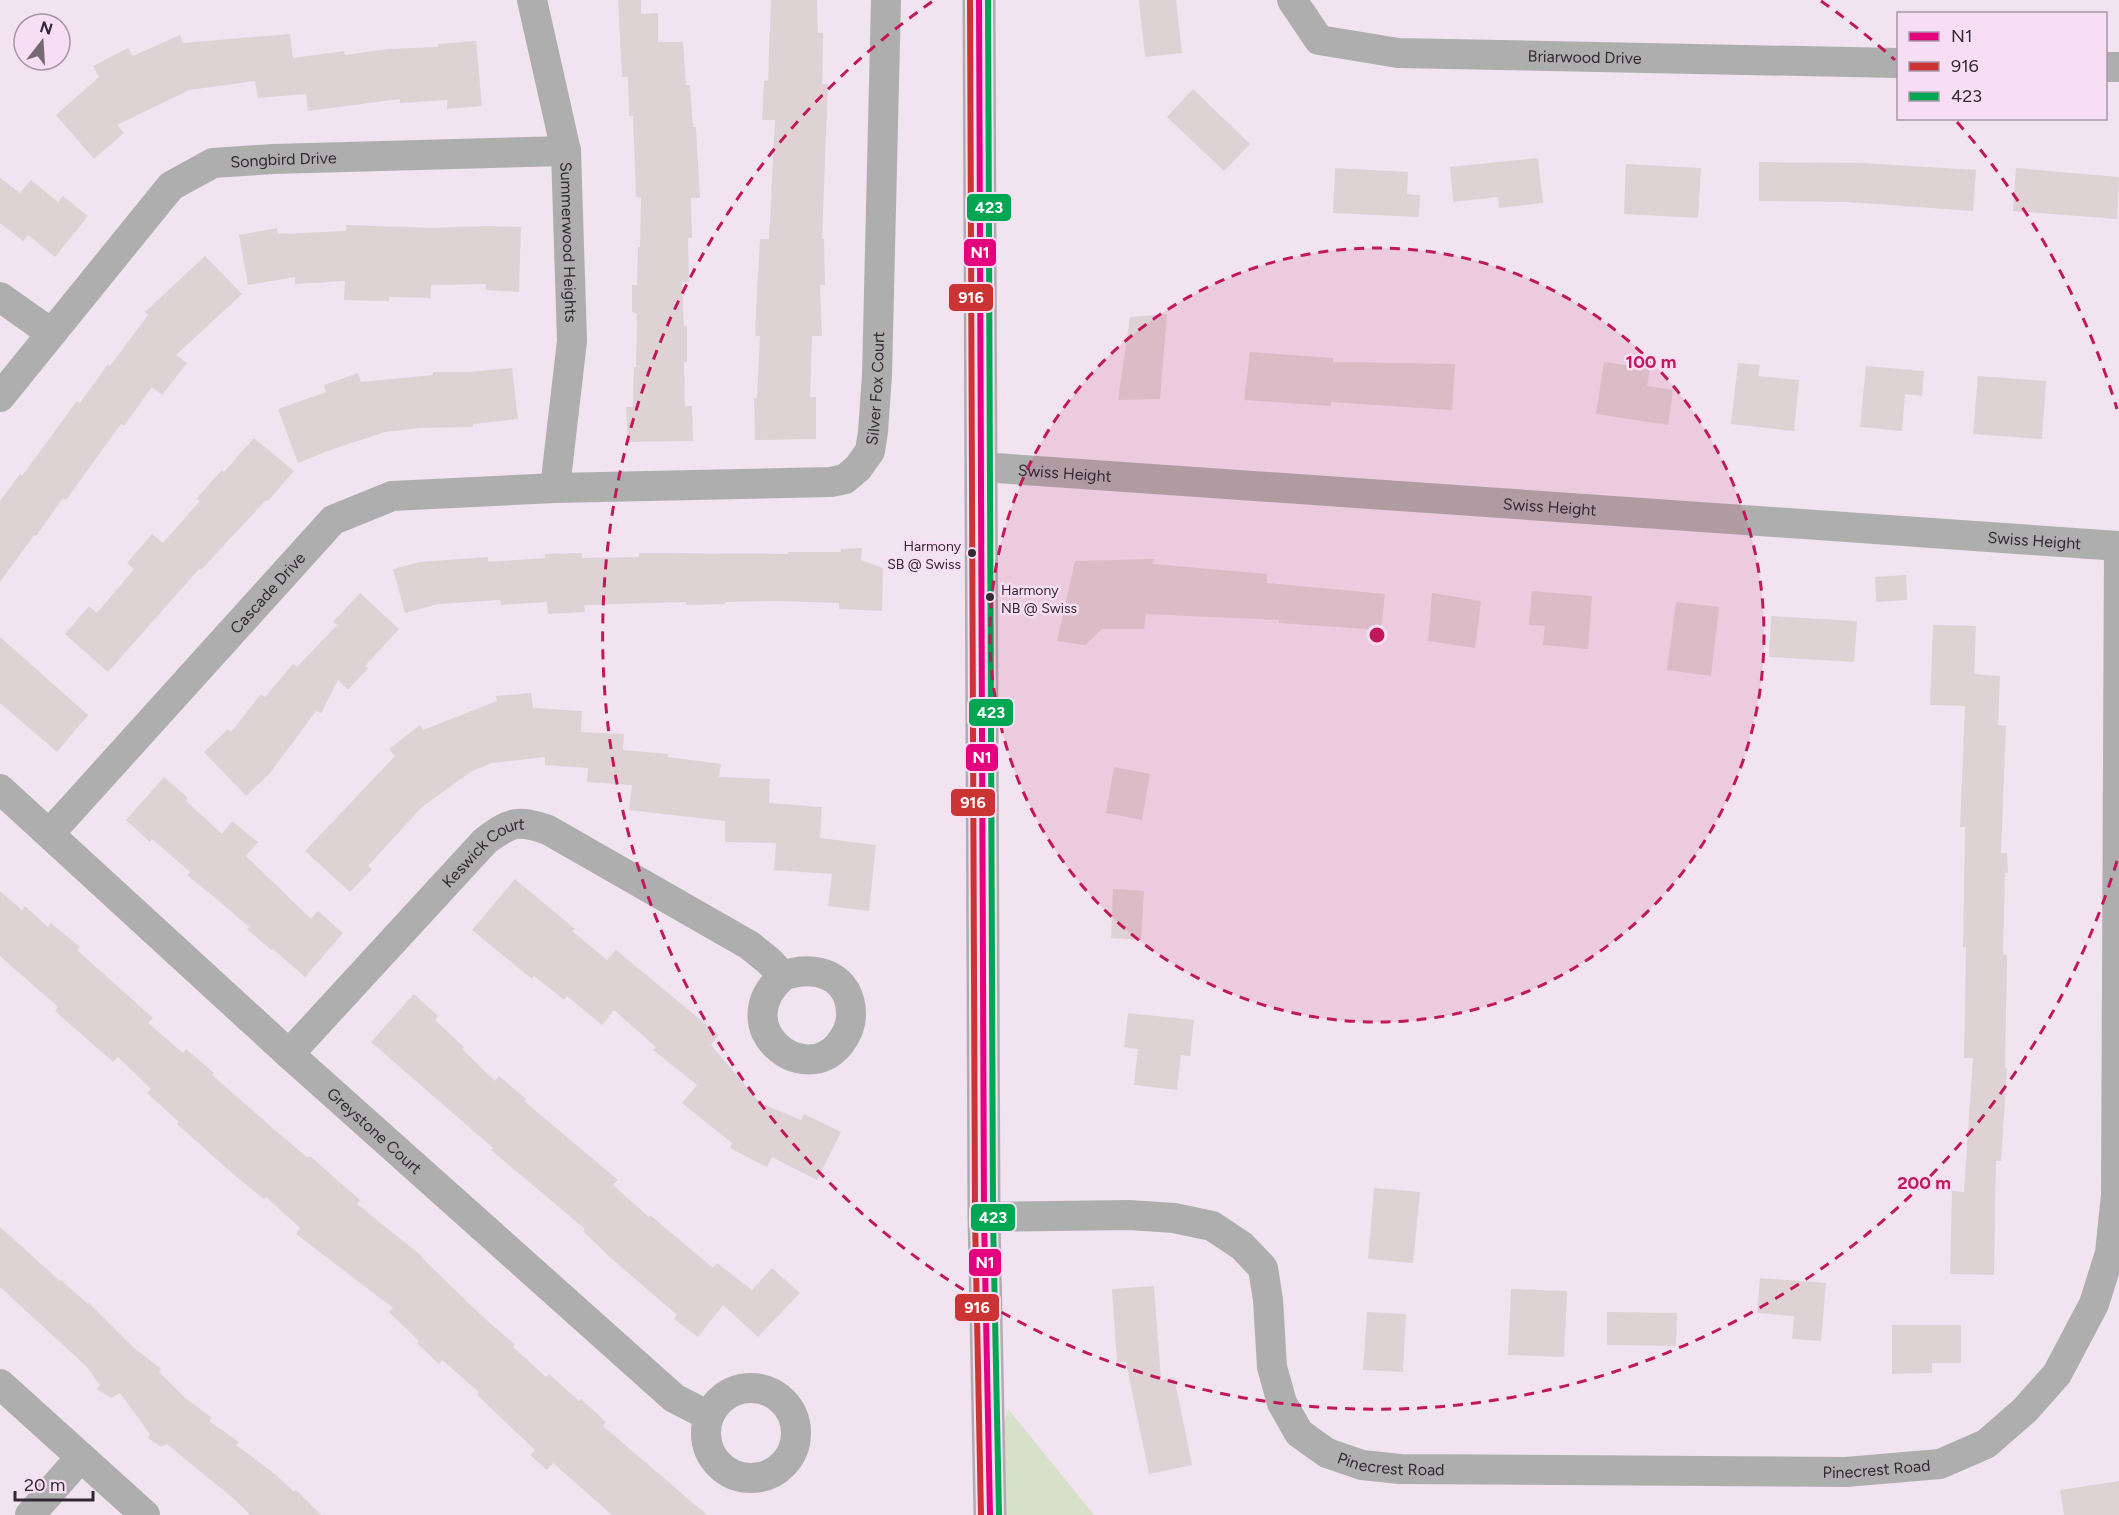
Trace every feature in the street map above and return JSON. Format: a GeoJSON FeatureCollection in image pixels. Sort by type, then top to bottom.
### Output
{"type":"FeatureCollection","features":[{"type":"Feature","properties":{"kind":"main road"},"geometry":{"type":"LineString","coordinates":[[979,0],[984,1217],[990,1515]]}},
{"type":"Feature","properties":{"kind":"street","name":"Summerwood Heights"},"geometry":{"type":"LineString","coordinates":[[532,0],[566,151],[572,341],[555,488]]}},
{"type":"Feature","properties":{"kind":"street","name":"Silver Fox Court"},"geometry":{"type":"LineString","coordinates":[[555,488],[831,482],[845,479],[858,468],[870,451],[877,375],[886,0]]}},
{"type":"Feature","properties":{"kind":"street","name":"Briarwood Drive"},"geometry":{"type":"LineString","coordinates":[[1292,0],[1319,40],[1398,53],[1897,63]]}},
{"type":"Feature","properties":{"kind":"street","name":"Songbird Drive"},"geometry":{"type":"LineString","coordinates":[[0,397],[171,186],[213,163],[273,159],[566,151]]}},
{"type":"Feature","properties":{"kind":"street"},"geometry":{"type":"LineString","coordinates":[[0,297],[51,333]]}},
{"type":"Feature","properties":{"kind":"street","name":"Swiss Height"},"geometry":{"type":"LineString","coordinates":[[981,466],[2119,546]]}},
{"type":"Feature","properties":{"kind":"street","name":"Cascade Drive"},"geometry":{"type":"LineString","coordinates":[[50,833],[333,520],[393,496],[555,488]]}},
{"type":"Feature","properties":{"kind":"street","name":"Pinecrest Road"},"geometry":{"type":"LineString","coordinates":[[984,1217],[1130,1215],[1174,1218],[1212,1226],[1242,1246],[1263,1268],[1268,1300],[1272,1367],[1282,1403],[1299,1432],[1327,1453],[1362,1465],[1400,1469],[1846,1472],[1940,1464],[1986,1444],[2025,1410],[2057,1374],[2094,1304],[2110,1253],[2116,1195],[2119,546]]}},
{"type":"Feature","properties":{"kind":"street","name":"Greystone Court"},"geometry":{"type":"LineString","coordinates":[[0,789],[289,1054],[674,1398],[709,1416]]}},
{"type":"Feature","properties":{"kind":"street","name":"Keswick Court"},"geometry":{"type":"LineString","coordinates":[[289,1054],[485,842],[504,827],[526,822],[548,830],[749,945],[783,976]]}},
{"type":"Feature","properties":{"kind":"street"},"geometry":{"type":"LineString","coordinates":[[0,1384],[145,1515]]}},
{"type":"Feature","properties":{"kind":"street"},"geometry":{"type":"LineString","coordinates":[[30,1515],[81,1456]]}},
{"type":"Feature","properties":{"kind":"green space"},"geometry":{"type":"Polygon","coordinates":[[[1008,1409],[1094,1515],[979,1515],[1008,1409]]]}},
{"type":"Feature","properties":{"kind":"building"},"geometry":{"type":"Polygon","coordinates":[[[618,0],[641,0],[641,14],[658,13],[658,42],[683,42],[686,85],[690,85],[693,127],[696,127],[700,198],[691,198],[692,238],[688,238],[689,282],[682,282],[684,326],[687,326],[687,362],[684,362],[685,406],[692,406],[693,441],[628,442],[626,407],[633,407],[634,367],[636,367],[637,314],[632,312],[632,285],[637,285],[641,198],[636,197],[633,116],[629,116],[628,77],[622,77],[618,0]]]}},
{"type":"Feature","properties":{"kind":"building"},"geometry":{"type":"Polygon","coordinates":[[[771,0],[817,0],[818,33],[823,33],[822,84],[828,84],[822,239],[824,239],[825,285],[820,285],[822,336],[812,336],[810,397],[816,397],[816,439],[755,440],[754,398],[757,398],[760,336],[755,336],[760,239],[769,239],[775,120],[762,120],[764,81],[768,81],[771,0]]]}},
{"type":"Feature","properties":{"kind":"building"},"geometry":{"type":"Polygon","coordinates":[[[1139,0],[1176,0],[1182,53],[1145,57],[1139,0]]]}},
{"type":"Feature","properties":{"kind":"building"},"geometry":{"type":"Polygon","coordinates":[[[290,34],[293,58],[344,51],[345,55],[388,49],[438,47],[438,44],[476,41],[482,106],[447,109],[447,100],[400,103],[400,99],[308,111],[306,94],[258,98],[255,81],[189,90],[117,125],[124,133],[94,159],[56,115],[99,77],[93,66],[128,48],[133,56],[180,35],[183,43],[290,34]]]}},
{"type":"Feature","properties":{"kind":"building"},"geometry":{"type":"Polygon","coordinates":[[[1193,89],[1250,144],[1224,171],[1167,117],[1193,89]]]}},
{"type":"Feature","properties":{"kind":"building"},"geometry":{"type":"Polygon","coordinates":[[[1538,158],[1543,203],[1499,208],[1498,197],[1453,202],[1450,167],[1538,158]]]}},
{"type":"Feature","properties":{"kind":"building"},"geometry":{"type":"Polygon","coordinates":[[[1759,162],[1862,163],[1976,170],[1973,211],[1848,202],[1759,201],[1759,162]]]}},
{"type":"Feature","properties":{"kind":"building"},"geometry":{"type":"Polygon","coordinates":[[[1626,164],[1701,168],[1698,218],[1624,214],[1626,164]]]}},
{"type":"Feature","properties":{"kind":"building"},"geometry":{"type":"Polygon","coordinates":[[[1335,168],[1408,172],[1407,194],[1420,195],[1419,217],[1333,213],[1335,168]]]}},
{"type":"Feature","properties":{"kind":"building"},"geometry":{"type":"Polygon","coordinates":[[[2016,168],[2119,177],[2117,219],[2013,211],[2016,168]]]}},
{"type":"Feature","properties":{"kind":"building"},"geometry":{"type":"Polygon","coordinates":[[[0,178],[20,193],[31,180],[58,202],[63,196],[88,216],[55,257],[28,235],[23,241],[0,223],[0,178]]]}},
{"type":"Feature","properties":{"kind":"building"},"geometry":{"type":"Polygon","coordinates":[[[346,225],[432,228],[521,227],[519,292],[486,290],[486,284],[431,285],[430,298],[389,297],[389,301],[344,300],[345,281],[295,284],[295,277],[248,285],[239,235],[277,228],[278,234],[346,231],[346,225]]]}},
{"type":"Feature","properties":{"kind":"building"},"geometry":{"type":"Polygon","coordinates":[[[205,256],[242,294],[176,355],[187,363],[162,395],[152,387],[124,426],[121,424],[66,500],[63,498],[36,536],[34,535],[0,582],[0,501],[20,474],[22,476],[77,401],[80,403],[108,364],[110,366],[148,315],[145,312],[205,256]]]}},
{"type":"Feature","properties":{"kind":"building"},"geometry":{"type":"Polygon","coordinates":[[[1167,314],[1160,399],[1118,400],[1130,317],[1167,314]]]}},
{"type":"Feature","properties":{"kind":"building"},"geometry":{"type":"Polygon","coordinates":[[[1250,352],[1333,358],[1333,362],[1455,364],[1452,410],[1331,402],[1331,406],[1244,400],[1250,352]]]}},
{"type":"Feature","properties":{"kind":"building"},"geometry":{"type":"Polygon","coordinates":[[[1604,362],[1650,369],[1647,386],[1673,390],[1668,425],[1596,414],[1604,362]]]}},
{"type":"Feature","properties":{"kind":"building"},"geometry":{"type":"Polygon","coordinates":[[[1738,363],[1760,365],[1758,376],[1799,380],[1794,431],[1731,424],[1738,363]]]}},
{"type":"Feature","properties":{"kind":"building"},"geometry":{"type":"Polygon","coordinates":[[[1866,366],[1924,371],[1922,396],[1905,394],[1902,431],[1860,427],[1866,366]]]}},
{"type":"Feature","properties":{"kind":"building"},"geometry":{"type":"Polygon","coordinates":[[[512,368],[518,419],[473,424],[473,427],[420,428],[385,432],[298,463],[278,409],[326,392],[324,385],[358,373],[361,382],[433,375],[433,372],[469,372],[512,368]]]}},
{"type":"Feature","properties":{"kind":"building"},"geometry":{"type":"Polygon","coordinates":[[[1978,376],[2046,381],[2042,439],[1973,434],[1978,376]]]}},
{"type":"Feature","properties":{"kind":"building"},"geometry":{"type":"Polygon","coordinates":[[[254,438],[294,471],[268,501],[266,500],[201,570],[199,569],[108,672],[65,634],[89,606],[97,613],[134,569],[127,563],[152,534],[163,543],[200,501],[196,499],[254,438]]]}},
{"type":"Feature","properties":{"kind":"building"},"geometry":{"type":"Polygon","coordinates":[[[862,548],[861,560],[883,568],[882,611],[839,609],[839,603],[776,601],[686,605],[686,602],[584,605],[585,612],[548,614],[547,602],[501,605],[500,600],[438,604],[405,613],[393,569],[420,562],[488,557],[488,562],[545,558],[545,554],[582,553],[582,558],[639,557],[639,553],[788,554],[788,552],[841,552],[841,549],[862,548]]]}},
{"type":"Feature","properties":{"kind":"building"},"geometry":{"type":"Polygon","coordinates":[[[1154,559],[1153,564],[1267,574],[1267,583],[1385,594],[1381,630],[1279,623],[1279,620],[1146,614],[1144,629],[1102,629],[1085,645],[1057,641],[1075,561],[1154,559]]]}},
{"type":"Feature","properties":{"kind":"building"},"geometry":{"type":"Polygon","coordinates":[[[1906,575],[1907,600],[1876,602],[1875,577],[1906,575]]]}},
{"type":"Feature","properties":{"kind":"building"},"geometry":{"type":"Polygon","coordinates":[[[1532,591],[1592,596],[1588,649],[1543,645],[1545,626],[1529,625],[1532,591]]]}},
{"type":"Feature","properties":{"kind":"building"},"geometry":{"type":"Polygon","coordinates":[[[360,593],[399,629],[365,666],[368,668],[348,690],[338,680],[321,713],[316,711],[270,773],[246,796],[204,752],[228,729],[231,732],[261,694],[265,697],[293,664],[297,667],[337,625],[333,622],[360,593]]]}},
{"type":"Feature","properties":{"kind":"building"},"geometry":{"type":"Polygon","coordinates":[[[1432,593],[1481,601],[1475,648],[1428,641],[1432,593]]]}},
{"type":"Feature","properties":{"kind":"building"},"geometry":{"type":"Polygon","coordinates":[[[1676,602],[1719,607],[1711,676],[1667,670],[1676,602]]]}},
{"type":"Feature","properties":{"kind":"building"},"geometry":{"type":"Polygon","coordinates":[[[1771,616],[1857,621],[1854,662],[1769,657],[1771,616]]]}},
{"type":"Feature","properties":{"kind":"building"},"geometry":{"type":"Polygon","coordinates":[[[1933,625],[1976,626],[1974,674],[2000,676],[1998,725],[2006,726],[2001,853],[2007,853],[2008,873],[2005,873],[2003,954],[2007,955],[2005,1068],[2007,1068],[2001,1161],[1996,1161],[1994,1275],[1950,1274],[1952,1191],[1964,1192],[1973,1058],[1964,1058],[1965,827],[1960,827],[1965,706],[1930,705],[1933,625]]]}},
{"type":"Feature","properties":{"kind":"building"},"geometry":{"type":"Polygon","coordinates":[[[0,637],[88,715],[57,752],[0,703],[0,637]]]}},
{"type":"Feature","properties":{"kind":"building"},"geometry":{"type":"Polygon","coordinates":[[[531,693],[533,708],[582,711],[581,732],[624,734],[623,750],[668,754],[668,757],[721,764],[719,777],[770,779],[769,803],[822,807],[820,838],[876,845],[869,911],[828,906],[832,874],[774,870],[776,843],[725,842],[725,821],[629,810],[632,785],[587,782],[588,768],[545,765],[545,757],[492,763],[472,771],[422,807],[368,866],[372,869],[350,892],[305,851],[395,756],[389,749],[420,725],[423,730],[497,701],[496,696],[531,693]]]}},
{"type":"Feature","properties":{"kind":"building"},"geometry":{"type":"Polygon","coordinates":[[[1114,767],[1150,774],[1142,820],[1106,813],[1114,767]]]}},
{"type":"Feature","properties":{"kind":"building"},"geometry":{"type":"Polygon","coordinates":[[[164,777],[188,798],[186,801],[222,834],[232,821],[258,842],[246,856],[311,919],[318,911],[343,933],[305,977],[273,949],[271,950],[247,929],[249,927],[187,875],[190,872],[152,839],[150,842],[126,820],[164,777]]]}},
{"type":"Feature","properties":{"kind":"building"},"geometry":{"type":"Polygon","coordinates":[[[515,879],[575,929],[572,931],[607,960],[616,950],[719,1035],[711,1045],[760,1103],[801,1120],[804,1114],[841,1132],[817,1180],[772,1157],[767,1167],[730,1148],[732,1143],[682,1103],[697,1085],[653,1050],[656,1047],[614,1010],[602,1025],[567,996],[564,1000],[534,976],[532,979],[472,930],[515,879]]]}},
{"type":"Feature","properties":{"kind":"building"},"geometry":{"type":"Polygon","coordinates":[[[1113,889],[1144,891],[1141,940],[1111,938],[1113,889]]]}},
{"type":"Feature","properties":{"kind":"building"},"geometry":{"type":"Polygon","coordinates":[[[0,891],[22,910],[25,906],[48,927],[51,923],[80,947],[77,950],[153,1018],[148,1023],[183,1053],[186,1049],[276,1131],[308,1158],[310,1156],[360,1200],[357,1204],[423,1257],[546,1377],[549,1374],[579,1401],[581,1399],[606,1422],[603,1426],[707,1515],[612,1515],[553,1463],[547,1470],[530,1455],[535,1450],[477,1395],[479,1392],[442,1360],[439,1364],[417,1343],[419,1341],[389,1312],[393,1308],[296,1234],[300,1228],[266,1197],[264,1199],[233,1174],[177,1124],[179,1122],[147,1093],[151,1089],[118,1057],[113,1062],[55,1011],[58,1007],[0,956],[0,891]]]}},
{"type":"Feature","properties":{"kind":"building"},"geometry":{"type":"Polygon","coordinates":[[[414,994],[438,1016],[435,1020],[495,1081],[499,1076],[526,1099],[524,1101],[618,1180],[613,1185],[713,1268],[717,1263],[752,1290],[772,1268],[800,1293],[758,1337],[723,1305],[698,1337],[674,1319],[677,1315],[612,1259],[583,1231],[585,1229],[491,1150],[493,1148],[371,1042],[414,994]]]}},
{"type":"Feature","properties":{"kind":"building"},"geometry":{"type":"Polygon","coordinates":[[[1128,1013],[1194,1020],[1190,1056],[1181,1055],[1177,1090],[1134,1085],[1138,1049],[1124,1047],[1128,1013]]]}},
{"type":"Feature","properties":{"kind":"building"},"geometry":{"type":"Polygon","coordinates":[[[1374,1188],[1420,1192],[1413,1263],[1368,1259],[1374,1188]]]}},
{"type":"Feature","properties":{"kind":"building"},"geometry":{"type":"Polygon","coordinates":[[[0,1227],[60,1281],[89,1303],[133,1347],[161,1369],[159,1372],[183,1396],[212,1418],[209,1421],[239,1442],[236,1445],[275,1474],[294,1492],[296,1490],[321,1515],[250,1515],[167,1444],[161,1447],[148,1438],[150,1434],[120,1393],[111,1398],[97,1389],[100,1385],[86,1366],[0,1287],[0,1227]]]}},
{"type":"Feature","properties":{"kind":"building"},"geometry":{"type":"Polygon","coordinates":[[[1760,1278],[1826,1283],[1821,1341],[1792,1339],[1794,1316],[1757,1313],[1760,1278]]]}},
{"type":"Feature","properties":{"kind":"building"},"geometry":{"type":"Polygon","coordinates":[[[1154,1286],[1161,1380],[1174,1377],[1192,1465],[1149,1474],[1126,1362],[1117,1363],[1112,1289],[1154,1286]]]}},
{"type":"Feature","properties":{"kind":"building"},"geometry":{"type":"Polygon","coordinates":[[[1511,1289],[1567,1291],[1564,1357],[1508,1355],[1511,1289]]]}},
{"type":"Feature","properties":{"kind":"building"},"geometry":{"type":"Polygon","coordinates":[[[1367,1312],[1406,1314],[1403,1372],[1363,1370],[1367,1312]]]}},
{"type":"Feature","properties":{"kind":"building"},"geometry":{"type":"Polygon","coordinates":[[[1607,1312],[1677,1313],[1676,1346],[1607,1345],[1607,1312]]]}},
{"type":"Feature","properties":{"kind":"building"},"geometry":{"type":"Polygon","coordinates":[[[1892,1325],[1961,1325],[1961,1363],[1932,1363],[1932,1373],[1892,1374],[1892,1325]]]}},
{"type":"Feature","properties":{"kind":"building"},"geometry":{"type":"Polygon","coordinates":[[[2119,1481],[2119,1515],[2064,1515],[2060,1490],[2119,1481]]]}},
{"type":"Feature","properties":{"kind":"transit line","name":"916"},"geometry":{"type":"LineString","coordinates":[[970,0],[975,1217],[981,1515]]}},
{"type":"Feature","properties":{"kind":"transit line","name":"N1"},"geometry":{"type":"LineString","coordinates":[[979,0],[984,1217],[990,1515]]}},
{"type":"Feature","properties":{"kind":"transit line","name":"423"},"geometry":{"type":"LineString","coordinates":[[988,0],[993,1217],[999,1515]]}},
{"type":"Feature","properties":{"kind":"place","name":"Harmony SB @ Swiss"},"geometry":{"type":"Point","coordinates":[972,553]}},
{"type":"Feature","properties":{"kind":"place","name":"Harmony NB @ Swiss"},"geometry":{"type":"Point","coordinates":[990,597]}}]}
